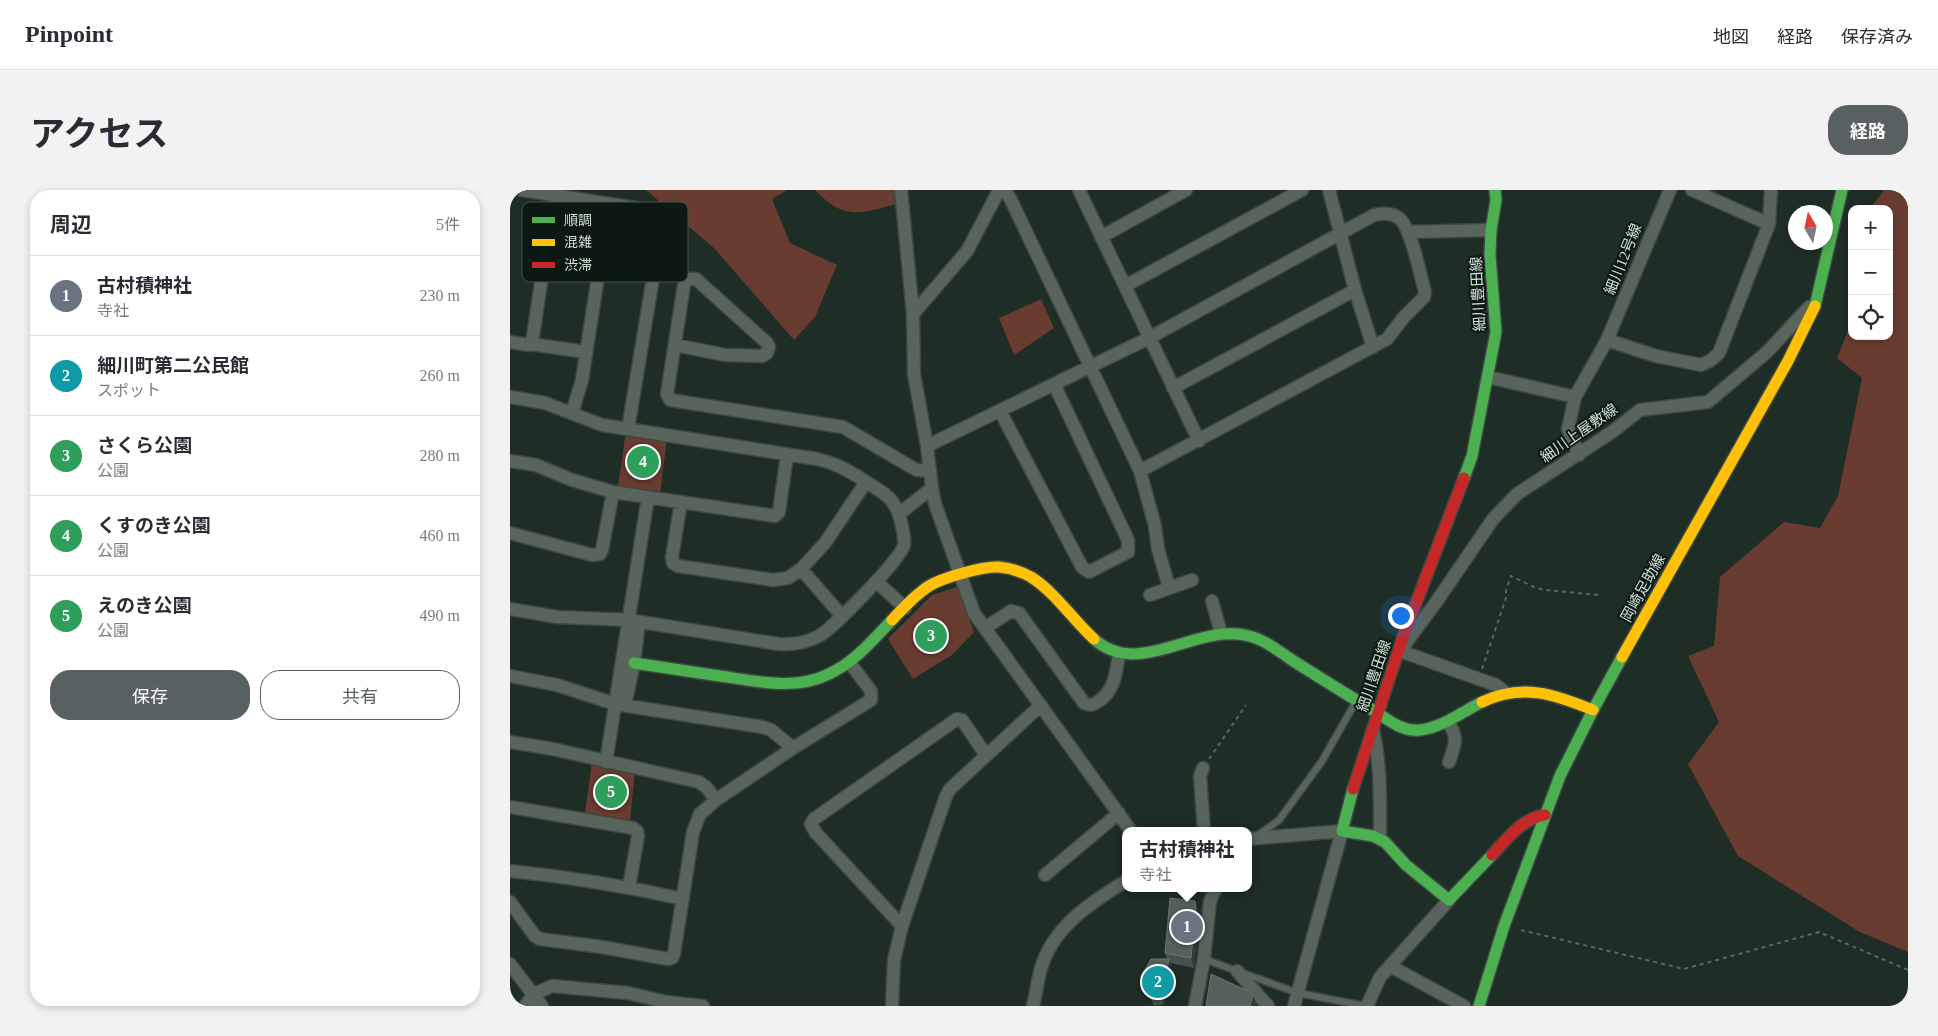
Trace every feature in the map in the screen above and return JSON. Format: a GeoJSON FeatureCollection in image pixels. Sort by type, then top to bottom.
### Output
{"type":"FeatureCollection","features":[{"type":"Feature","properties":{"kind":"main road","name":"細川豊田線"},"geometry":{"type":"LineString","coordinates":[[1342,831],[1377,714],[1472,456],[1496,332],[1490,255],[1491,230],[1496,200],[1495,190]]}},
{"type":"Feature","properties":{"kind":"main road","name":"岡崎足助線"},"geometry":{"type":"LineString","coordinates":[[1479,1006],[1504,926],[1560,776],[1718,482],[1765,402],[1817,301],[1842,190]]}},
{"type":"Feature","properties":{"kind":"main road"},"geometry":{"type":"LineString","coordinates":[[634,663],[765,682],[790,684],[809,682],[836,672],[850,663],[926,588],[960,575],[998,567],[1011,569],[1035,579],[1048,590],[1093,640],[1106,649],[1119,654],[1144,653],[1221,633],[1239,632],[1263,641],[1377,714],[1408,730],[1431,729],[1506,693],[1538,693],[1554,696],[1594,710]]}},
{"type":"Feature","properties":{"kind":"main road"},"geometry":{"type":"LineString","coordinates":[[1342,831],[1373,836],[1385,842],[1406,865],[1449,900],[1520,825],[1536,816],[1545,816]]}},
{"type":"Feature","properties":{"kind":"street"},"geometry":{"type":"LineString","coordinates":[[522,190],[598,202]]}},
{"type":"Feature","properties":{"kind":"street"},"geometry":{"type":"LineString","coordinates":[[901,190],[913,314],[914,374],[927,446],[932,488],[935,504],[971,608],[1128,827]]}},
{"type":"Feature","properties":{"kind":"street"},"geometry":{"type":"LineString","coordinates":[[913,314],[968,251],[996,194],[1004,190],[1014,194],[1090,367],[1140,471],[1155,526],[1158,549],[1170,587]]}},
{"type":"Feature","properties":{"kind":"street"},"geometry":{"type":"LineString","coordinates":[[1078,190],[1199,441]]}},
{"type":"Feature","properties":{"kind":"street"},"geometry":{"type":"LineString","coordinates":[[1101,237],[1186,190]]}},
{"type":"Feature","properties":{"kind":"street"},"geometry":{"type":"LineString","coordinates":[[1125,286],[1302,190]]}},
{"type":"Feature","properties":{"kind":"street"},"geometry":{"type":"LineString","coordinates":[[1329,190],[1355,290],[1373,348]]}},
{"type":"Feature","properties":{"kind":"street","name":"細川12号線"},"geometry":{"type":"LineString","coordinates":[[1579,455],[1568,429],[1575,397],[1607,340],[1670,190]]}},
{"type":"Feature","properties":{"kind":"street"},"geometry":{"type":"LineString","coordinates":[[1692,190],[1769,224]]}},
{"type":"Feature","properties":{"kind":"street"},"geometry":{"type":"LineString","coordinates":[[1607,340],[1656,356],[1701,364],[1710,362],[1718,353],[1769,224],[1771,190]]}},
{"type":"Feature","properties":{"kind":"street"},"geometry":{"type":"LineString","coordinates":[[553,202],[554,195]]}},
{"type":"Feature","properties":{"kind":"street"},"geometry":{"type":"LineString","coordinates":[[927,446],[1149,338],[1374,215],[1390,214],[1400,219],[1408,232],[1426,292],[1424,297],[1404,317],[1387,339],[1140,471]]}},
{"type":"Feature","properties":{"kind":"street"},"geometry":{"type":"LineString","coordinates":[[1408,232],[1491,230]]}},
{"type":"Feature","properties":{"kind":"street"},"geometry":{"type":"LineString","coordinates":[[675,345],[725,355],[762,356],[767,353],[767,343],[703,286],[691,278],[688,279]]}},
{"type":"Feature","properties":{"kind":"street"},"geometry":{"type":"LineString","coordinates":[[531,344],[541,282]]}},
{"type":"Feature","properties":{"kind":"street"},"geometry":{"type":"LineString","coordinates":[[572,413],[582,380],[598,282]]}},
{"type":"Feature","properties":{"kind":"street"},"geometry":{"type":"LineString","coordinates":[[628,429],[652,282]]}},
{"type":"Feature","properties":{"kind":"street"},"geometry":{"type":"LineString","coordinates":[[686,282],[667,394],[670,400],[843,427],[913,468],[930,471]]}},
{"type":"Feature","properties":{"kind":"street"},"geometry":{"type":"LineString","coordinates":[[1173,388],[1355,290]]}},
{"type":"Feature","properties":{"kind":"street","name":"細川上屋敷線"},"geometry":{"type":"LineString","coordinates":[[1400,651],[1504,507],[1517,494],[1579,455],[1640,410],[1708,402],[1767,352],[1804,311],[1817,301]]}},
{"type":"Feature","properties":{"kind":"street"},"geometry":{"type":"LineString","coordinates":[[510,342],[586,352]]}},
{"type":"Feature","properties":{"kind":"street"},"geometry":{"type":"LineString","coordinates":[[1488,377],[1575,397]]}},
{"type":"Feature","properties":{"kind":"street"},"geometry":{"type":"LineString","coordinates":[[1000,411],[1082,567],[1089,572],[1128,552],[1128,540],[1054,384]]}},
{"type":"Feature","properties":{"kind":"street"},"geometry":{"type":"LineString","coordinates":[[510,397],[535,400],[602,425],[834,463],[854,473],[889,497],[899,514],[904,546],[902,551],[876,581],[842,616],[818,636],[802,642],[788,644],[634,621],[557,617],[510,609]]}},
{"type":"Feature","properties":{"kind":"street"},"geometry":{"type":"LineString","coordinates":[[510,461],[536,465],[572,480],[613,492],[775,516],[779,512],[787,455]]}},
{"type":"Feature","properties":{"kind":"street"},"geometry":{"type":"LineString","coordinates":[[681,502],[672,557],[673,563],[678,566],[774,580],[788,578],[801,569],[825,543],[866,482]]}},
{"type":"Feature","properties":{"kind":"street"},"geometry":{"type":"LineString","coordinates":[[899,514],[932,488]]}},
{"type":"Feature","properties":{"kind":"street"},"geometry":{"type":"LineString","coordinates":[[510,533],[592,555],[600,554],[613,492]]}},
{"type":"Feature","properties":{"kind":"street"},"geometry":{"type":"LineString","coordinates":[[606,762],[620,704],[634,621],[648,497]]}},
{"type":"Feature","properties":{"kind":"street"},"geometry":{"type":"LineString","coordinates":[[801,569],[842,616]]}},
{"type":"Feature","properties":{"kind":"street"},"geometry":{"type":"LineString","coordinates":[[1150,595],[1192,580]]}},
{"type":"Feature","properties":{"kind":"street"},"geometry":{"type":"LineString","coordinates":[[876,581],[905,608]]}},
{"type":"Feature","properties":{"kind":"street"},"geometry":{"type":"LineString","coordinates":[[1212,601],[1221,633]]}},
{"type":"Feature","properties":{"kind":"street"},"geometry":{"type":"LineString","coordinates":[[984,628],[1011,611],[1019,613],[1084,703],[1089,705],[1093,705],[1110,692],[1115,678],[1119,654]]}},
{"type":"Feature","properties":{"kind":"street"},"geometry":{"type":"LineString","coordinates":[[620,704],[634,663],[634,621]]}},
{"type":"Feature","properties":{"kind":"street"},"geometry":{"type":"LineString","coordinates":[[1400,651],[1479,678],[1496,685],[1506,693]]}},
{"type":"Feature","properties":{"kind":"street"},"geometry":{"type":"LineString","coordinates":[[510,902],[535,936],[540,939],[602,947],[668,959],[672,958],[695,824],[700,814],[716,800],[793,748],[871,700],[871,691],[850,663]]}},
{"type":"Feature","properties":{"kind":"street"},"geometry":{"type":"LineString","coordinates":[[510,676],[557,685],[620,704],[762,727],[771,730],[793,748]]}},
{"type":"Feature","properties":{"kind":"street"},"geometry":{"type":"LineString","coordinates":[[892,1006],[894,960],[902,926],[946,796],[950,789],[1041,705]]}},
{"type":"Feature","properties":{"kind":"street"},"geometry":{"type":"LineString","coordinates":[[902,926],[816,833],[811,824],[814,819],[957,719],[962,720],[986,755]]}},
{"type":"Feature","properties":{"kind":"street"},"geometry":{"type":"LineString","coordinates":[[1448,722],[1456,736],[1449,762]]}},
{"type":"Feature","properties":{"kind":"street"},"geometry":{"type":"LineString","coordinates":[[1373,726],[1378,750],[1380,839]]}},
{"type":"Feature","properties":{"kind":"street"},"geometry":{"type":"LineString","coordinates":[[510,742],[553,749],[699,782],[707,788],[716,800]]}},
{"type":"Feature","properties":{"kind":"street"},"geometry":{"type":"LineString","coordinates":[[1204,768],[1200,776],[1204,827]]}},
{"type":"Feature","properties":{"kind":"street"},"geometry":{"type":"LineString","coordinates":[[510,807],[633,828],[637,831],[638,836],[629,886]]}},
{"type":"Feature","properties":{"kind":"street"},"geometry":{"type":"LineString","coordinates":[[1045,875],[1119,813]]}},
{"type":"Feature","properties":{"kind":"street"},"geometry":{"type":"LineString","coordinates":[[1252,839],[1342,831],[1294,1006]]}},
{"type":"Feature","properties":{"kind":"street"},"geometry":{"type":"LineString","coordinates":[[510,871],[570,877],[629,886],[683,899]]}},
{"type":"Feature","properties":{"kind":"street"},"geometry":{"type":"LineString","coordinates":[[1033,1006],[1040,970],[1056,938],[1076,914],[1122,884]]}},
{"type":"Feature","properties":{"kind":"street"},"geometry":{"type":"LineString","coordinates":[[1195,1006],[1204,959],[1210,901],[1214,892]]}},
{"type":"Feature","properties":{"kind":"street"},"geometry":{"type":"LineString","coordinates":[[1366,1006],[1380,977],[1449,900]]}},
{"type":"Feature","properties":{"kind":"street"},"geometry":{"type":"LineString","coordinates":[[510,964],[542,1006]]}},
{"type":"Feature","properties":{"kind":"street"},"geometry":{"type":"LineString","coordinates":[[1390,966],[1464,1006]]}},
{"type":"Feature","properties":{"kind":"street"},"geometry":{"type":"LineString","coordinates":[[1236,971],[1268,1006]]}},
{"type":"Feature","properties":{"kind":"street"},"geometry":{"type":"LineString","coordinates":[[525,1006],[534,994],[552,986],[628,993],[666,1002],[703,1006]]}},
{"type":"Feature","properties":{"kind":"lane"},"geometry":{"type":"LineString","coordinates":[[1252,838],[1279,820],[1322,761],[1356,701]]}},
{"type":"Feature","properties":{"kind":"lane"},"geometry":{"type":"LineString","coordinates":[[1204,959],[1298,993],[1366,1006]]}},
{"type":"Feature","properties":{"kind":"path"},"geometry":{"type":"LineString","coordinates":[[1479,678],[1506,598],[1506,590],[1511,576],[1536,588],[1598,596]]}},
{"type":"Feature","properties":{"kind":"path"},"geometry":{"type":"LineString","coordinates":[[1204,768],[1246,705]]}},
{"type":"Feature","properties":{"kind":"path"},"geometry":{"type":"LineString","coordinates":[[1504,926],[1684,969],[1818,932],[1908,970]]}},
{"type":"Feature","properties":{"kind":"shaded area"},"geometry":{"type":"Polygon","coordinates":[[[646,190],[787,190],[772,199],[790,243],[837,265],[815,317],[794,340],[715,249],[688,226],[688,202],[660,202],[646,190]]]}},
{"type":"Feature","properties":{"kind":"shaded area"},"geometry":{"type":"Polygon","coordinates":[[[815,190],[897,190],[899,203],[864,212],[845,211],[825,200],[815,190]]]}},
{"type":"Feature","properties":{"kind":"shaded area"},"geometry":{"type":"Polygon","coordinates":[[[1884,190],[1908,190],[1908,952],[1860,932],[1738,856],[1688,764],[1719,722],[1688,656],[1714,646],[1720,577],[1784,522],[1820,528],[1838,496],[1862,378],[1837,358],[1848,331],[1848,340],[1893,340],[1893,205],[1873,205],[1884,190]]]}},
{"type":"Feature","properties":{"kind":"shaded area"},"geometry":{"type":"Polygon","coordinates":[[[1041,299],[1054,328],[1014,355],[999,318],[1041,299]]]}},
{"type":"Feature","properties":{"kind":"shaded area"},"geometry":{"type":"Polygon","coordinates":[[[626,431],[667,438],[660,494],[618,486],[626,431]]]}},
{"type":"Feature","properties":{"kind":"shaded area"},"geometry":{"type":"Polygon","coordinates":[[[957,587],[974,632],[952,655],[913,679],[888,639],[932,595],[957,587]]]}},
{"type":"Feature","properties":{"kind":"shaded area"},"geometry":{"type":"Polygon","coordinates":[[[592,762],[635,770],[630,822],[585,814],[592,762]]]}},
{"type":"Feature","properties":{"kind":"building"},"geometry":{"type":"Polygon","coordinates":[[[1170,898],[1195,901],[1196,910],[1191,958],[1165,953],[1170,898]]]}},
{"type":"Feature","properties":{"kind":"building"},"geometry":{"type":"Polygon","coordinates":[[[1151,959],[1169,959],[1161,997],[1152,999],[1143,981],[1146,968],[1151,959]]]}},
{"type":"Feature","properties":{"kind":"building"},"geometry":{"type":"Polygon","coordinates":[[[1211,974],[1250,992],[1253,995],[1250,1006],[1206,1006],[1211,974]]]}},
{"type":"Feature","properties":{"kind":"traffic: fast"},"geometry":{"type":"LineString","coordinates":[[1464,478],[1472,456],[1496,332],[1490,255],[1491,230],[1496,200],[1495,190]]}},
{"type":"Feature","properties":{"kind":"traffic: fast"},"geometry":{"type":"LineString","coordinates":[[1815,306],[1842,190]]}},
{"type":"Feature","properties":{"kind":"traffic: fast"},"geometry":{"type":"LineString","coordinates":[[634,663],[757,682],[786,684],[801,682],[829,674],[847,663],[863,650],[892,620]]}},
{"type":"Feature","properties":{"kind":"traffic: fast"},"geometry":{"type":"LineString","coordinates":[[1094,639],[1111,650],[1130,654],[1169,648],[1209,636],[1229,634],[1249,636],[1267,644],[1402,728],[1414,730],[1437,726],[1482,702]]}},
{"type":"Feature","properties":{"kind":"traffic: fast"},"geometry":{"type":"LineString","coordinates":[[1479,1006],[1504,926],[1560,776],[1622,657]]}},
{"type":"Feature","properties":{"kind":"traffic: fast"},"geometry":{"type":"LineString","coordinates":[[1353,789],[1342,831],[1373,836],[1385,842],[1406,865],[1449,900],[1492,855]]}},
{"type":"Feature","properties":{"kind":"traffic: slow"},"geometry":{"type":"LineString","coordinates":[[1622,657],[1788,361],[1815,306]]}},
{"type":"Feature","properties":{"kind":"traffic: slow"},"geometry":{"type":"LineString","coordinates":[[892,620],[914,598],[935,583],[973,570],[999,567],[1024,573],[1040,583],[1094,639]]}},
{"type":"Feature","properties":{"kind":"traffic: slow"},"geometry":{"type":"LineString","coordinates":[[1482,702],[1511,693],[1538,693],[1565,699],[1593,710]]}},
{"type":"Feature","properties":{"kind":"traffic: jam"},"geometry":{"type":"LineString","coordinates":[[1353,789],[1403,637],[1464,478]]}},
{"type":"Feature","properties":{"kind":"traffic: jam"},"geometry":{"type":"LineString","coordinates":[[1492,855],[1522,825],[1529,820],[1545,815]]}},
{"type":"Feature","properties":{"kind":"place","name":"くすのき公園"},"geometry":{"type":"Point","coordinates":[643,462]}},
{"type":"Feature","properties":{"kind":"place","name":"さくら公園"},"geometry":{"type":"Point","coordinates":[931,636]}},
{"type":"Feature","properties":{"kind":"place","name":"えのき公園"},"geometry":{"type":"Point","coordinates":[611,792]}},
{"type":"Feature","properties":{"kind":"place","name":"古村積神社"},"geometry":{"type":"Point","coordinates":[1187,927]}},
{"type":"Feature","properties":{"kind":"place","name":"細川町第二公民館"},"geometry":{"type":"Point","coordinates":[1158,982]}}]}
